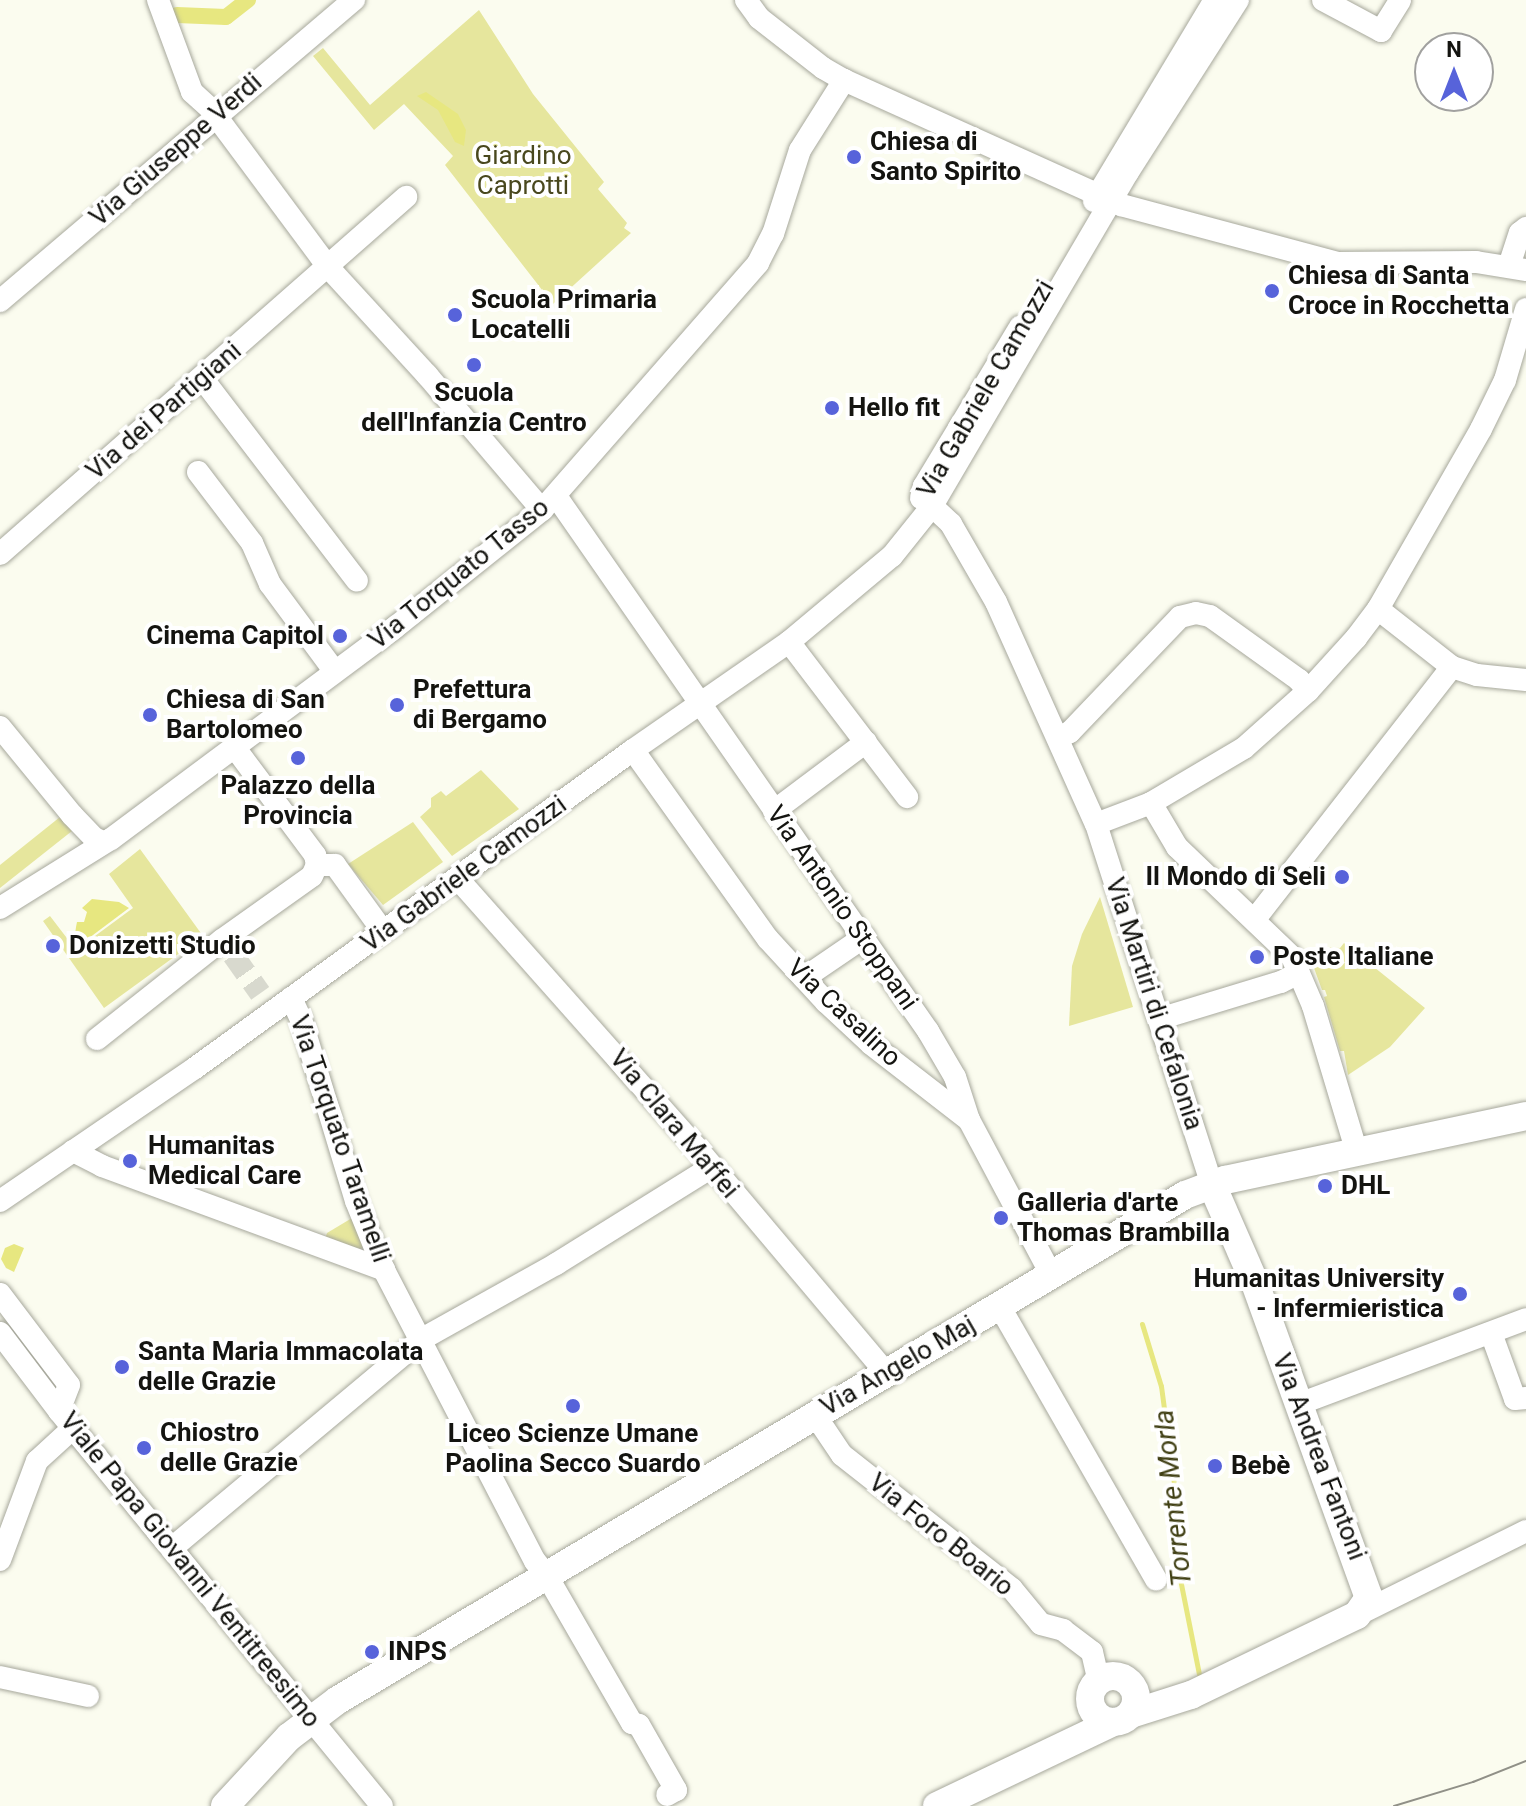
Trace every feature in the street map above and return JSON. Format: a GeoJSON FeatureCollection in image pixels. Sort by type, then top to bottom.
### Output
{"type":"FeatureCollection","features":[{"type":"Feature","properties":{"kind":"main road","name":"Via Angelo Maj"},"geometry":{"type":"LineString","coordinates":[[225,1806],[310,1718],[1185,1195],[1256,1173],[1526,1116]]}},
{"type":"Feature","properties":{"kind":"main road","name":"Via Andrea Fantoni"},"geometry":{"type":"LineString","coordinates":[[1243,1257],[1240,1210],[1256,1173]]}},
{"type":"Feature","properties":{"kind":"main road","name":"Via Andrea Fantoni"},"geometry":{"type":"LineString","coordinates":[[1212,1185],[1243,1257],[1375,1599]]}},
{"type":"Feature","properties":{"kind":"main road"},"geometry":{"type":"LineString","coordinates":[[937,1806],[1122,1718],[1191,1695],[1375,1599]]}},
{"type":"Feature","properties":{"kind":"main road","name":"Via Foro Boario"},"geometry":{"type":"LineString","coordinates":[[1099,1682],[1113,1676],[1129,1683],[1136,1696],[1122,1718]]}},
{"type":"Feature","properties":{"kind":"street","name":"Via Antonio Stoppani"},"geometry":{"type":"LineString","coordinates":[[158,0],[192,92],[216,117],[328,267],[457,413],[549,503],[701,705],[864,937],[955,1077],[969,1120]]}},
{"type":"Feature","properties":{"kind":"street","name":"Via Giuseppe Verdi"},"geometry":{"type":"LineString","coordinates":[[0,301],[354,0]]}},
{"type":"Feature","properties":{"kind":"street"},"geometry":{"type":"LineString","coordinates":[[746,0],[759,18],[820,66],[844,80],[1104,206],[1144,212],[1337,263],[1408,265],[1444,261],[1517,268],[1520,233],[1526,228]]}},
{"type":"Feature","properties":{"kind":"street"},"geometry":{"type":"LineString","coordinates":[[1126,172],[1215,0]]}},
{"type":"Feature","properties":{"kind":"street"},"geometry":{"type":"LineString","coordinates":[[1104,206],[1238,0]]}},
{"type":"Feature","properties":{"kind":"street"},"geometry":{"type":"LineString","coordinates":[[1126,172],[1247,0]]}},
{"type":"Feature","properties":{"kind":"street"},"geometry":{"type":"LineString","coordinates":[[1323,0],[1356,8],[1381,31],[1400,0]]}},
{"type":"Feature","properties":{"kind":"street","name":"Via Torquato Tasso"},"geometry":{"type":"LineString","coordinates":[[0,908],[103,842],[235,748],[549,503],[758,263],[767,249],[800,150],[844,80]]}},
{"type":"Feature","properties":{"kind":"street","name":"Via dei Partigiani"},"geometry":{"type":"LineString","coordinates":[[0,554],[406,197]]}},
{"type":"Feature","properties":{"kind":"street","name":"Via Gabriele Camozzi"},"geometry":{"type":"LineString","coordinates":[[0,1201],[282,1005],[633,750],[789,642],[868,578],[913,530],[948,450],[1104,206]]}},
{"type":"Feature","properties":{"kind":"street","name":"Via Gabriele Camozzi"},"geometry":{"type":"LineString","coordinates":[[928,496],[950,495],[1104,206]]}},
{"type":"Feature","properties":{"kind":"street"},"geometry":{"type":"LineString","coordinates":[[1096,824],[1151,803],[1244,748],[1308,691],[1378,609],[1505,380],[1526,309]]}},
{"type":"Feature","properties":{"kind":"street"},"geometry":{"type":"LineString","coordinates":[[202,378],[357,581]]}},
{"type":"Feature","properties":{"kind":"street"},"geometry":{"type":"LineString","coordinates":[[198,472],[252,543],[270,584],[335,672]]}},
{"type":"Feature","properties":{"kind":"street","name":"Via Martiri di Cefalonia"},"geometry":{"type":"LineString","coordinates":[[928,496],[951,524],[996,602],[1096,824],[1212,1185]]}},
{"type":"Feature","properties":{"kind":"street"},"geometry":{"type":"LineString","coordinates":[[1378,609],[1452,667],[1477,675],[1526,680]]}},
{"type":"Feature","properties":{"kind":"street"},"geometry":{"type":"LineString","coordinates":[[1058,738],[1070,732],[1180,617],[1196,613],[1210,616],[1308,691]]}},
{"type":"Feature","properties":{"kind":"street"},"geometry":{"type":"LineString","coordinates":[[789,642],[907,797]]}},
{"type":"Feature","properties":{"kind":"street"},"geometry":{"type":"LineString","coordinates":[[1255,919],[1452,667]]}},
{"type":"Feature","properties":{"kind":"street"},"geometry":{"type":"LineString","coordinates":[[0,727],[72,815],[94,838],[103,842]]}},
{"type":"Feature","properties":{"kind":"street"},"geometry":{"type":"LineString","coordinates":[[774,811],[866,742]]}},
{"type":"Feature","properties":{"kind":"street"},"geometry":{"type":"LineString","coordinates":[[97,1039],[228,948],[312,876],[317,865],[315,855],[235,748]]}},
{"type":"Feature","properties":{"kind":"street","name":"Via Casalino"},"geometry":{"type":"LineString","coordinates":[[633,750],[768,939],[871,1044],[969,1120],[1051,1274]]}},
{"type":"Feature","properties":{"kind":"street"},"geometry":{"type":"LineString","coordinates":[[1151,803],[1174,841],[1292,957],[1313,1006],[1357,1153]]}},
{"type":"Feature","properties":{"kind":"street"},"geometry":{"type":"LineString","coordinates":[[317,865],[335,865],[382,930]]}},
{"type":"Feature","properties":{"kind":"street","name":"Via Clara Maffei"},"geometry":{"type":"LineString","coordinates":[[458,879],[712,1167],[886,1373]]}},
{"type":"Feature","properties":{"kind":"street"},"geometry":{"type":"LineString","coordinates":[[804,978],[864,937]]}},
{"type":"Feature","properties":{"kind":"street"},"geometry":{"type":"LineString","coordinates":[[1159,1019],[1281,982],[1299,973]]}},
{"type":"Feature","properties":{"kind":"street","name":"Via Torquato Taramelli"},"geometry":{"type":"LineString","coordinates":[[260,993],[301,1019],[356,1201],[384,1270],[535,1561],[547,1576],[632,1723],[639,1725],[676,1790],[667,1795]]}},
{"type":"Feature","properties":{"kind":"street"},"geometry":{"type":"LineString","coordinates":[[73,1151],[102,1166],[384,1270]]}},
{"type":"Feature","properties":{"kind":"street"},"geometry":{"type":"LineString","coordinates":[[172,1548],[422,1339],[602,1237],[712,1167]]}},
{"type":"Feature","properties":{"kind":"street"},"geometry":{"type":"LineString","coordinates":[[0,1294],[69,1385],[66,1419],[37,1461],[0,1560]]}},
{"type":"Feature","properties":{"kind":"street"},"geometry":{"type":"LineString","coordinates":[[1000,1307],[1156,1579]]}},
{"type":"Feature","properties":{"kind":"street"},"geometry":{"type":"LineString","coordinates":[[1299,1404],[1526,1319]]}},
{"type":"Feature","properties":{"kind":"street","name":"Viale Papa Giovanni Ventitreesimo"},"geometry":{"type":"LineString","coordinates":[[0,1333],[66,1419],[382,1806]]}},
{"type":"Feature","properties":{"kind":"street"},"geometry":{"type":"LineString","coordinates":[[1491,1333],[1515,1399],[1526,1398]]}},
{"type":"Feature","properties":{"kind":"street","name":"Via Foro Boario"},"geometry":{"type":"LineString","coordinates":[[815,1415],[842,1455],[1012,1589],[1041,1624],[1063,1630],[1092,1652],[1099,1682]]}},
{"type":"Feature","properties":{"kind":"street"},"geometry":{"type":"LineString","coordinates":[[1375,1599],[1526,1531]]}},
{"type":"Feature","properties":{"kind":"street"},"geometry":{"type":"LineString","coordinates":[[0,1677],[88,1696]]}},
{"type":"Feature","properties":{"kind":"green space","name":"Giardino Caprotti"},"geometry":{"type":"Polygon","coordinates":[[[479,10],[533,94],[604,182],[598,189],[627,223],[624,228],[631,233],[553,304],[445,165],[453,156],[404,104],[374,130],[313,56],[323,48],[370,105],[479,10]]]}},
{"type":"Feature","properties":{"kind":"green space"},"geometry":{"type":"Polygon","coordinates":[[[481,770],[519,809],[452,856],[420,817],[431,807],[431,798],[441,791],[446,796],[481,770]]]}},
{"type":"Feature","properties":{"kind":"green space"},"geometry":{"type":"Polygon","coordinates":[[[60,817],[72,831],[0,888],[0,865],[60,817]]]}},
{"type":"Feature","properties":{"kind":"green space"},"geometry":{"type":"Polygon","coordinates":[[[413,822],[443,862],[383,905],[348,864],[413,822]]]}},
{"type":"Feature","properties":{"kind":"green space"},"geometry":{"type":"Polygon","coordinates":[[[140,849],[203,936],[104,1008],[43,921],[50,916],[76,950],[133,908],[109,874],[140,849]]]}},
{"type":"Feature","properties":{"kind":"green space"},"geometry":{"type":"Polygon","coordinates":[[[1100,897],[1133,1007],[1069,1026],[1072,966],[1082,934],[1100,897]]]}},
{"type":"Feature","properties":{"kind":"green space"},"geometry":{"type":"Polygon","coordinates":[[[1344,943],[1425,1008],[1390,1047],[1348,1075],[1344,1051],[1340,1051],[1324,997],[1327,996],[1314,968],[1330,947],[1340,948],[1344,943]]]}},
{"type":"Feature","properties":{"kind":"green space"},"geometry":{"type":"Polygon","coordinates":[[[352,1218],[364,1245],[361,1249],[324,1242],[327,1233],[352,1218]]]}},
{"type":"Feature","properties":{"kind":"shaded area"},"geometry":{"type":"Polygon","coordinates":[[[426,92],[458,114],[466,130],[464,146],[455,142],[438,110],[417,96],[426,92]]]}},
{"type":"Feature","properties":{"kind":"shaded area"},"geometry":{"type":"Polygon","coordinates":[[[92,899],[119,902],[129,908],[77,947],[74,942],[77,922],[84,922],[87,912],[82,908],[92,899]]]}},
{"type":"Feature","properties":{"kind":"shaded area"},"geometry":{"type":"Polygon","coordinates":[[[14,1244],[24,1248],[14,1272],[6,1268],[1,1259],[5,1248],[14,1244]]]}},
{"type":"Feature","properties":{"kind":"waterway"},"geometry":{"type":"LineString","coordinates":[[177,15],[226,17],[248,0]]}},
{"type":"Feature","properties":{"kind":"waterway","name":"Torrente Morla"},"geometry":{"type":"LineString","coordinates":[[1142,1324],[1161,1386],[1176,1499],[1179,1574],[1199,1674]]}},
{"type":"Feature","properties":{"kind":"tunnel"},"geometry":{"type":"LineString","coordinates":[[233,955],[260,993]]}},
{"type":"Feature","properties":{"kind":"tram line"},"geometry":{"type":"LineString","coordinates":[[1394,1806],[1473,1782],[1526,1761]]}},
{"type":"Feature","properties":{"kind":"place","name":"Chiesa di Santo Spirito"},"geometry":{"type":"Point","coordinates":[854,157]}},
{"type":"Feature","properties":{"kind":"place","name":"Chiesa di Santa Croce in Rocchetta"},"geometry":{"type":"Point","coordinates":[1272,291]}},
{"type":"Feature","properties":{"kind":"place","name":"Scuola Primaria Locatelli"},"geometry":{"type":"Point","coordinates":[455,315]}},
{"type":"Feature","properties":{"kind":"place","name":"Scuola dell'Infanzia Centro"},"geometry":{"type":"Point","coordinates":[474,365]}},
{"type":"Feature","properties":{"kind":"place","name":"Hello fit"},"geometry":{"type":"Point","coordinates":[832,408]}},
{"type":"Feature","properties":{"kind":"place","name":"Cinema Capitol"},"geometry":{"type":"Point","coordinates":[340,636]}},
{"type":"Feature","properties":{"kind":"place","name":"Prefettura di Bergamo"},"geometry":{"type":"Point","coordinates":[397,705]}},
{"type":"Feature","properties":{"kind":"place","name":"Chiesa di San Bartolomeo"},"geometry":{"type":"Point","coordinates":[150,715]}},
{"type":"Feature","properties":{"kind":"place","name":"Palazzo della Provincia"},"geometry":{"type":"Point","coordinates":[298,758]}},
{"type":"Feature","properties":{"kind":"place","name":"Il Mondo di Seli"},"geometry":{"type":"Point","coordinates":[1342,877]}},
{"type":"Feature","properties":{"kind":"place","name":"Donizetti Studio"},"geometry":{"type":"Point","coordinates":[53,946]}},
{"type":"Feature","properties":{"kind":"place","name":"Poste Italiane"},"geometry":{"type":"Point","coordinates":[1257,957]}},
{"type":"Feature","properties":{"kind":"place","name":"Humanitas Medical Care"},"geometry":{"type":"Point","coordinates":[130,1161]}},
{"type":"Feature","properties":{"kind":"place","name":"DHL"},"geometry":{"type":"Point","coordinates":[1325,1186]}},
{"type":"Feature","properties":{"kind":"place","name":"Galleria d'arte Thomas Brambilla"},"geometry":{"type":"Point","coordinates":[1001,1218]}},
{"type":"Feature","properties":{"kind":"place","name":"Humanitas University - Infermieristica"},"geometry":{"type":"Point","coordinates":[1460,1294]}},
{"type":"Feature","properties":{"kind":"place","name":"Santa Maria Immacolata delle Grazie"},"geometry":{"type":"Point","coordinates":[122,1367]}},
{"type":"Feature","properties":{"kind":"place","name":"Liceo Scienze Umane Paolina Secco Suardo"},"geometry":{"type":"Point","coordinates":[573,1406]}},
{"type":"Feature","properties":{"kind":"place","name":"Chiostro delle Grazie"},"geometry":{"type":"Point","coordinates":[144,1448]}},
{"type":"Feature","properties":{"kind":"place","name":"Bebè"},"geometry":{"type":"Point","coordinates":[1215,1466]}},
{"type":"Feature","properties":{"kind":"place","name":"INPS"},"geometry":{"type":"Point","coordinates":[372,1652]}}]}
